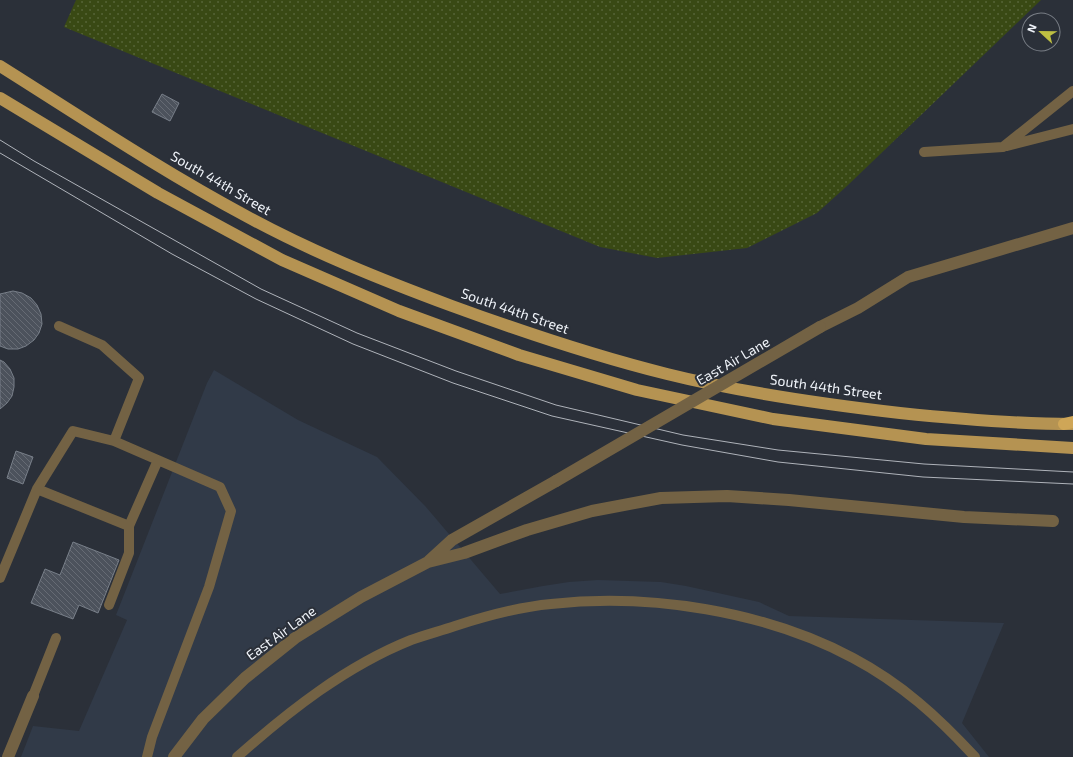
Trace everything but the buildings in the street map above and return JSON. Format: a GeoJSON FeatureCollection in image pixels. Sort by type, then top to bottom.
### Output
{"type":"FeatureCollection","features":[{"type":"Feature","properties":{"kind":"main road","name":"South 44th Street"},"geometry":{"type":"LineString","coordinates":[[0,66],[246,217],[325,255],[415,292],[502,325],[578,349],[668,374],[770,395],[860,408],[958,419],[1070,423]]}},
{"type":"Feature","properties":{"kind":"main road"},"geometry":{"type":"LineString","coordinates":[[0,98],[158,193],[282,260],[399,311],[519,355],[637,390],[773,419],[926,439],[1073,448]]}},
{"type":"Feature","properties":{"kind":"street","name":"East Air Lane"},"geometry":{"type":"LineString","coordinates":[[428,562],[452,540],[820,327],[858,308],[908,277],[1073,228]]}},
{"type":"Feature","properties":{"kind":"street","name":"East Air Lane"},"geometry":{"type":"LineString","coordinates":[[174,757],[203,719],[245,678],[295,638],[361,597],[428,562],[464,553],[527,530],[592,511],[661,498],[727,496],[789,500],[964,517],[1053,521]]}},
{"type":"Feature","properties":{"kind":"street"},"geometry":{"type":"LineString","coordinates":[[8,757],[33,696]]}},
{"type":"Feature","properties":{"kind":"lane"},"geometry":{"type":"LineString","coordinates":[[1003,147],[1073,91]]}},
{"type":"Feature","properties":{"kind":"lane"},"geometry":{"type":"LineString","coordinates":[[924,152],[1003,147],[1073,129]]}},
{"type":"Feature","properties":{"kind":"lane"},"geometry":{"type":"LineString","coordinates":[[59,326],[102,345],[139,378],[114,441]]}},
{"type":"Feature","properties":{"kind":"lane"},"geometry":{"type":"LineString","coordinates":[[0,578],[37,489],[73,431],[114,441],[220,487],[231,511],[209,587],[152,737],[147,757]]}},
{"type":"Feature","properties":{"kind":"lane"},"geometry":{"type":"LineString","coordinates":[[109,605],[129,553],[129,526],[158,460]]}},
{"type":"Feature","properties":{"kind":"lane"},"geometry":{"type":"LineString","coordinates":[[37,489],[129,526]]}},
{"type":"Feature","properties":{"kind":"lane"},"geometry":{"type":"LineString","coordinates":[[237,757],[266,731],[303,702],[336,679],[372,658],[411,640],[480,618],[516,609],[550,604],[589,601],[660,603],[694,608],[731,614],[794,632],[853,658],[903,690],[950,730],[975,757]]}},
{"type":"Feature","properties":{"kind":"lane"},"geometry":{"type":"LineString","coordinates":[[33,696],[56,638]]}},
{"type":"Feature","properties":{"kind":"shaded area"},"geometry":{"type":"Polygon","coordinates":[[[214,370],[298,420],[377,457],[426,507],[500,594],[569,582],[598,580],[661,582],[759,602],[789,616],[1004,623],[962,723],[989,757],[21,757],[33,726],[79,731],[127,620],[116,615],[207,383],[214,370]]]}},
{"type":"Feature","properties":{"kind":"green space"},"geometry":{"type":"Polygon","coordinates":[[[76,0],[1041,0],[1028,12],[1021,12],[1021,19],[817,213],[747,248],[657,258],[600,247],[64,27],[76,0]]]}},
{"type":"Feature","properties":{"kind":"tram line"},"geometry":{"type":"LineString","coordinates":[[0,140],[34,161],[261,289],[357,333],[456,371],[556,405],[683,435],[778,450],[924,464],[1073,472]]}},
{"type":"Feature","properties":{"kind":"tram line"},"geometry":{"type":"LineString","coordinates":[[0,153],[172,254],[256,299],[353,344],[453,383],[552,416],[682,445],[778,462],[923,477],[1073,484]]}}]}
